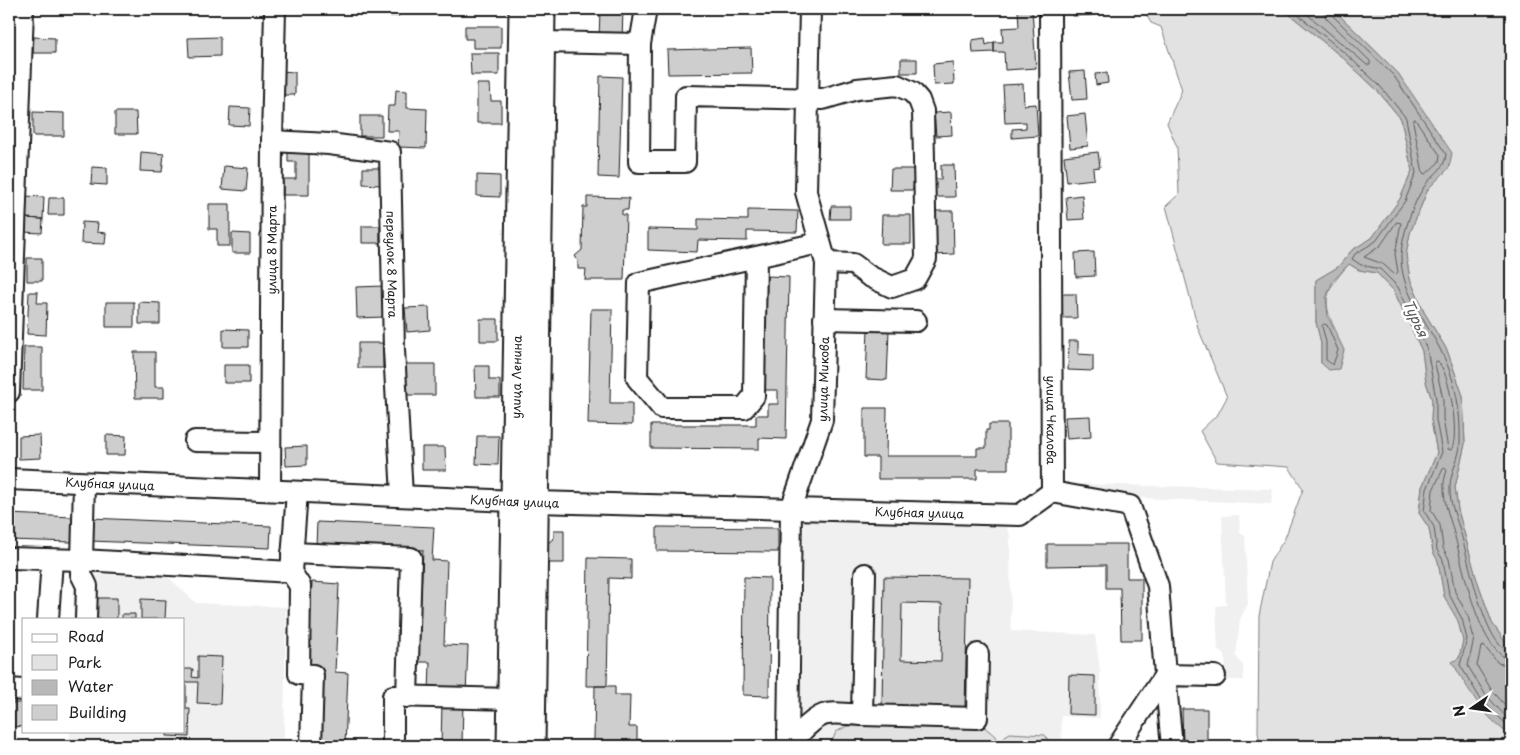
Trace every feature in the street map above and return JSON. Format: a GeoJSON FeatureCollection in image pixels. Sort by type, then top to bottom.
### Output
{"type":"FeatureCollection","features":[{"type":"Feature","properties":{"kind":"main road","name":"улица Ленина"},"geometry":{"type":"LineString","coordinates":[[522,9],[525,501],[532,746]]}},
{"type":"Feature","properties":{"kind":"main road","name":"улица Ленина"},"geometry":{"type":"LineString","coordinates":[[510,746],[511,699],[525,501],[542,9]]}},
{"type":"Feature","properties":{"kind":"street"},"geometry":{"type":"LineString","coordinates":[[9,392],[23,9]]}},
{"type":"Feature","properties":{"kind":"street","name":"улица 8 Марта"},"geometry":{"type":"LineString","coordinates":[[270,490],[272,141],[275,9]]}},
{"type":"Feature","properties":{"kind":"street"},"geometry":{"type":"LineString","coordinates":[[646,9],[640,44],[639,162],[685,162],[686,96],[823,99],[857,89],[897,85],[912,92],[919,100],[923,111],[926,259],[915,279],[892,287],[869,276],[853,264],[826,263]]}},
{"type":"Feature","properties":{"kind":"street","name":"улица Микова"},"geometry":{"type":"LineString","coordinates":[[788,739],[791,508],[822,420],[826,263],[806,192],[810,9]]}},
{"type":"Feature","properties":{"kind":"street","name":"улица Чкалова"},"geometry":{"type":"LineString","coordinates":[[1050,9],[1052,492]]}},
{"type":"Feature","properties":{"kind":"street"},"geometry":{"type":"LineString","coordinates":[[542,42],[640,44]]}},
{"type":"Feature","properties":{"kind":"street","name":"переулок 8 Марта"},"geometry":{"type":"LineString","coordinates":[[272,141],[329,144],[390,152],[394,350],[402,496]]}},
{"type":"Feature","properties":{"kind":"street"},"geometry":{"type":"LineString","coordinates":[[756,257],[754,396],[744,408],[662,408],[637,378],[639,283],[756,257],[820,243]]}},
{"type":"Feature","properties":{"kind":"street"},"geometry":{"type":"LineString","coordinates":[[824,319],[916,321]]}},
{"type":"Feature","properties":{"kind":"street"},"geometry":{"type":"LineString","coordinates":[[195,441],[270,442]]}},
{"type":"Feature","properties":{"kind":"street","name":"Клубная улица"},"geometry":{"type":"LineString","coordinates":[[9,480],[525,501],[1020,515],[1052,492]]}},
{"type":"Feature","properties":{"kind":"street"},"geometry":{"type":"LineString","coordinates":[[84,483],[81,574],[87,586],[86,618]]}},
{"type":"Feature","properties":{"kind":"street"},"geometry":{"type":"LineString","coordinates":[[297,492],[292,562],[300,586],[299,674],[313,675],[311,746]]}},
{"type":"Feature","properties":{"kind":"street"},"geometry":{"type":"LineString","coordinates":[[1052,492],[1130,506],[1158,586],[1172,746]]}},
{"type":"Feature","properties":{"kind":"street"},"geometry":{"type":"LineString","coordinates":[[9,558],[292,562],[411,558],[407,697]]}},
{"type":"Feature","properties":{"kind":"street"},"geometry":{"type":"LineString","coordinates":[[48,618],[52,560]]}},
{"type":"Feature","properties":{"kind":"street"},"geometry":{"type":"LineString","coordinates":[[862,715],[865,574]]}},
{"type":"Feature","properties":{"kind":"street"},"geometry":{"type":"LineString","coordinates":[[788,739],[800,734],[816,717],[825,713],[977,718],[978,654]]}},
{"type":"Feature","properties":{"kind":"street"},"geometry":{"type":"LineString","coordinates":[[1165,675],[1215,676]]}},
{"type":"Feature","properties":{"kind":"street"},"geometry":{"type":"LineString","coordinates":[[1118,746],[1165,675]]}},
{"type":"Feature","properties":{"kind":"street"},"geometry":{"type":"LineString","coordinates":[[9,689],[22,690]]}},
{"type":"Feature","properties":{"kind":"street"},"geometry":{"type":"LineString","coordinates":[[393,746],[393,696],[511,699]]}},
{"type":"Feature","properties":{"kind":"shaded area"},"geometry":{"type":"Polygon","coordinates":[[[1080,484],[1273,489],[1271,504],[1079,495],[1080,484]]]}},
{"type":"Feature","properties":{"kind":"shaded area"},"geometry":{"type":"Polygon","coordinates":[[[1239,515],[1240,533],[1245,536],[1248,604],[1240,619],[1236,656],[1243,666],[1244,680],[1226,680],[1225,655],[1218,651],[1216,606],[1226,605],[1222,516],[1239,515]]]}},
{"type":"Feature","properties":{"kind":"shaded area"},"geometry":{"type":"Polygon","coordinates":[[[804,519],[1005,523],[1010,535],[1011,631],[1095,635],[1100,671],[1100,718],[1061,716],[1062,746],[800,746],[807,733],[800,727],[804,519]]]}},
{"type":"Feature","properties":{"kind":"shaded area"},"geometry":{"type":"Polygon","coordinates":[[[74,573],[168,577],[196,603],[286,607],[284,738],[205,741],[204,746],[136,746],[70,740],[70,732],[185,732],[185,618],[73,618],[74,573]]]}},
{"type":"Feature","properties":{"kind":"green space"},"geometry":{"type":"Polygon","coordinates":[[[1143,9],[1283,9],[1343,58],[1377,90],[1401,119],[1412,171],[1400,199],[1372,238],[1352,250],[1338,267],[1316,280],[1316,322],[1321,343],[1321,363],[1338,335],[1332,323],[1327,305],[1330,289],[1349,264],[1359,270],[1377,273],[1394,291],[1422,351],[1426,382],[1432,400],[1431,420],[1437,453],[1422,487],[1419,513],[1429,528],[1433,552],[1438,560],[1444,596],[1458,620],[1463,641],[1459,658],[1503,730],[1511,735],[1511,746],[1261,746],[1258,733],[1259,616],[1270,562],[1285,538],[1303,489],[1289,467],[1217,462],[1200,431],[1218,414],[1227,397],[1198,328],[1166,206],[1179,194],[1177,147],[1167,123],[1182,90],[1161,27],[1151,23],[1143,9]]]}},
{"type":"Feature","properties":{"kind":"green space"},"geometry":{"type":"Polygon","coordinates":[[[1333,9],[1511,9],[1511,650],[1492,623],[1476,577],[1458,510],[1455,487],[1465,444],[1463,396],[1447,350],[1424,312],[1410,279],[1406,255],[1410,233],[1428,189],[1449,168],[1398,73],[1333,9]]]}},
{"type":"Feature","properties":{"kind":"green space"},"geometry":{"type":"Polygon","coordinates":[[[982,725],[995,736],[998,746],[830,746],[836,732],[847,726],[982,725]]]}},
{"type":"Feature","properties":{"kind":"green space"},"geometry":{"type":"Polygon","coordinates":[[[1010,733],[1045,735],[1048,740],[1048,746],[1004,746],[1005,736],[1010,733]]]}},
{"type":"Feature","properties":{"kind":"water","name":"Турья"},"geometry":{"type":"Polygon","coordinates":[[[1283,9],[1333,9],[1398,73],[1452,153],[1449,168],[1428,189],[1410,233],[1406,255],[1410,279],[1424,312],[1447,350],[1463,396],[1465,444],[1455,487],[1458,510],[1476,577],[1492,623],[1511,650],[1511,735],[1485,712],[1452,662],[1459,658],[1463,641],[1458,621],[1444,596],[1438,561],[1433,552],[1429,528],[1419,513],[1422,487],[1437,453],[1431,420],[1432,400],[1426,382],[1422,351],[1394,291],[1377,273],[1359,270],[1349,264],[1333,281],[1326,298],[1328,317],[1344,350],[1339,369],[1329,370],[1321,363],[1321,343],[1316,322],[1316,280],[1338,267],[1352,250],[1372,238],[1400,199],[1412,171],[1401,119],[1377,90],[1343,58],[1283,9]]]}},
{"type":"Feature","properties":{"kind":"building"},"geometry":{"type":"Polygon","coordinates":[[[303,9],[313,9],[312,13],[302,12],[303,9]]]}},
{"type":"Feature","properties":{"kind":"building"},"geometry":{"type":"Polygon","coordinates":[[[386,9],[399,9],[399,16],[386,16],[386,9]]]}},
{"type":"Feature","properties":{"kind":"building"},"geometry":{"type":"Polygon","coordinates":[[[600,9],[623,9],[622,40],[599,40],[600,9]]]}},
{"type":"Feature","properties":{"kind":"building"},"geometry":{"type":"Polygon","coordinates":[[[1032,9],[1036,68],[1005,70],[1004,52],[994,52],[994,42],[1003,42],[1002,28],[1019,27],[1018,10],[1032,9]]]}},
{"type":"Feature","properties":{"kind":"building"},"geometry":{"type":"Polygon","coordinates":[[[1072,9],[1093,9],[1093,15],[1072,16],[1072,9]]]}},
{"type":"Feature","properties":{"kind":"building"},"geometry":{"type":"Polygon","coordinates":[[[465,26],[501,26],[501,48],[473,48],[473,39],[465,39],[465,26]]]}},
{"type":"Feature","properties":{"kind":"building"},"geometry":{"type":"Polygon","coordinates":[[[34,37],[55,38],[55,53],[33,53],[34,37]]]}},
{"type":"Feature","properties":{"kind":"building"},"geometry":{"type":"Polygon","coordinates":[[[220,37],[220,56],[189,57],[188,38],[220,37]]]}},
{"type":"Feature","properties":{"kind":"building"},"geometry":{"type":"Polygon","coordinates":[[[985,38],[986,45],[994,42],[994,52],[973,53],[972,40],[985,38]]]}},
{"type":"Feature","properties":{"kind":"building"},"geometry":{"type":"Polygon","coordinates":[[[751,48],[752,73],[668,74],[667,50],[751,48]]]}},
{"type":"Feature","properties":{"kind":"building"},"geometry":{"type":"Polygon","coordinates":[[[470,53],[499,53],[499,75],[471,75],[470,53]]]}},
{"type":"Feature","properties":{"kind":"building"},"geometry":{"type":"Polygon","coordinates":[[[901,59],[917,59],[917,73],[901,73],[901,59]]]}},
{"type":"Feature","properties":{"kind":"building"},"geometry":{"type":"Polygon","coordinates":[[[953,62],[954,84],[934,85],[933,64],[953,62]]]}},
{"type":"Feature","properties":{"kind":"building"},"geometry":{"type":"Polygon","coordinates":[[[280,71],[295,72],[295,95],[279,95],[280,71]]]}},
{"type":"Feature","properties":{"kind":"building"},"geometry":{"type":"Polygon","coordinates":[[[1085,71],[1087,99],[1072,100],[1069,72],[1085,71]]]}},
{"type":"Feature","properties":{"kind":"building"},"geometry":{"type":"Polygon","coordinates":[[[1107,73],[1108,83],[1096,85],[1095,74],[1107,73]]]}},
{"type":"Feature","properties":{"kind":"building"},"geometry":{"type":"Polygon","coordinates":[[[600,76],[622,77],[619,178],[598,177],[600,76]]]}},
{"type":"Feature","properties":{"kind":"building"},"geometry":{"type":"Polygon","coordinates":[[[477,84],[490,84],[491,101],[501,101],[501,123],[477,123],[477,84]]]}},
{"type":"Feature","properties":{"kind":"building"},"geometry":{"type":"Polygon","coordinates":[[[1023,84],[1024,105],[1036,104],[1038,136],[1012,138],[1012,129],[1026,128],[1026,122],[1005,123],[1003,85],[1023,84]]]}},
{"type":"Feature","properties":{"kind":"building"},"geometry":{"type":"Polygon","coordinates":[[[396,90],[407,91],[407,108],[427,109],[426,148],[398,147],[399,131],[387,131],[388,106],[395,106],[396,90]]]}},
{"type":"Feature","properties":{"kind":"building"},"geometry":{"type":"Polygon","coordinates":[[[230,107],[250,108],[249,126],[229,125],[230,107]]]}},
{"type":"Feature","properties":{"kind":"building"},"geometry":{"type":"Polygon","coordinates":[[[33,112],[64,113],[64,136],[33,136],[33,112]]]}},
{"type":"Feature","properties":{"kind":"building"},"geometry":{"type":"Polygon","coordinates":[[[115,112],[136,112],[137,134],[115,134],[115,112]]]}},
{"type":"Feature","properties":{"kind":"building"},"geometry":{"type":"Polygon","coordinates":[[[951,112],[952,135],[936,136],[934,113],[951,112]]]}},
{"type":"Feature","properties":{"kind":"building"},"geometry":{"type":"Polygon","coordinates":[[[1085,114],[1088,146],[1070,148],[1067,116],[1085,114]]]}},
{"type":"Feature","properties":{"kind":"building"},"geometry":{"type":"Polygon","coordinates":[[[360,116],[382,116],[382,136],[360,136],[360,116]]]}},
{"type":"Feature","properties":{"kind":"building"},"geometry":{"type":"Polygon","coordinates":[[[141,152],[164,154],[162,172],[140,171],[141,152]]]}},
{"type":"Feature","properties":{"kind":"building"},"geometry":{"type":"Polygon","coordinates":[[[288,152],[309,152],[309,195],[283,195],[283,179],[296,179],[296,162],[288,162],[288,152]]]}},
{"type":"Feature","properties":{"kind":"building"},"geometry":{"type":"Polygon","coordinates":[[[1098,152],[1100,167],[1093,168],[1094,179],[1067,182],[1064,156],[1098,152]]]}},
{"type":"Feature","properties":{"kind":"building"},"geometry":{"type":"Polygon","coordinates":[[[941,165],[954,165],[955,197],[931,197],[930,179],[941,179],[941,165]]]}},
{"type":"Feature","properties":{"kind":"building"},"geometry":{"type":"Polygon","coordinates":[[[224,166],[248,168],[246,191],[222,189],[224,166]]]}},
{"type":"Feature","properties":{"kind":"building"},"geometry":{"type":"Polygon","coordinates":[[[92,167],[107,168],[107,185],[91,184],[92,167]]]}},
{"type":"Feature","properties":{"kind":"building"},"geometry":{"type":"Polygon","coordinates":[[[363,168],[381,168],[381,185],[363,184],[363,168]]]}},
{"type":"Feature","properties":{"kind":"building"},"geometry":{"type":"Polygon","coordinates":[[[891,169],[914,169],[913,190],[890,190],[891,169]]]}},
{"type":"Feature","properties":{"kind":"building"},"geometry":{"type":"Polygon","coordinates":[[[477,175],[500,176],[500,197],[477,196],[477,175]]]}},
{"type":"Feature","properties":{"kind":"building"},"geometry":{"type":"Polygon","coordinates":[[[1082,195],[1084,219],[1068,220],[1066,197],[1082,195]]]}},
{"type":"Feature","properties":{"kind":"building"},"geometry":{"type":"Polygon","coordinates":[[[25,196],[44,197],[43,219],[23,218],[25,196]]]}},
{"type":"Feature","properties":{"kind":"building"},"geometry":{"type":"Polygon","coordinates":[[[587,197],[629,198],[628,210],[622,210],[622,215],[626,215],[624,280],[585,280],[586,269],[578,269],[578,261],[575,256],[582,250],[583,207],[587,207],[587,197]]]}},
{"type":"Feature","properties":{"kind":"building"},"geometry":{"type":"Polygon","coordinates":[[[49,198],[64,198],[64,215],[48,215],[49,198]]]}},
{"type":"Feature","properties":{"kind":"building"},"geometry":{"type":"Polygon","coordinates":[[[209,204],[230,204],[230,246],[217,246],[217,229],[209,229],[209,204]]]}},
{"type":"Feature","properties":{"kind":"building"},"geometry":{"type":"Polygon","coordinates":[[[831,206],[850,206],[850,219],[830,219],[831,206]]]}},
{"type":"Feature","properties":{"kind":"building"},"geometry":{"type":"Polygon","coordinates":[[[748,210],[798,211],[797,232],[747,231],[747,241],[698,240],[697,252],[648,250],[648,229],[698,230],[698,219],[748,220],[748,210]]]}},
{"type":"Feature","properties":{"kind":"building"},"geometry":{"type":"Polygon","coordinates":[[[935,211],[953,211],[954,254],[935,255],[935,211]]]}},
{"type":"Feature","properties":{"kind":"building"},"geometry":{"type":"Polygon","coordinates":[[[882,215],[911,215],[911,244],[881,244],[882,215]]]}},
{"type":"Feature","properties":{"kind":"building"},"geometry":{"type":"Polygon","coordinates":[[[23,218],[43,219],[42,233],[23,232],[23,218]]]}},
{"type":"Feature","properties":{"kind":"building"},"geometry":{"type":"Polygon","coordinates":[[[82,222],[98,223],[97,232],[106,233],[105,244],[81,243],[82,222]]]}},
{"type":"Feature","properties":{"kind":"building"},"geometry":{"type":"Polygon","coordinates":[[[362,226],[380,226],[380,243],[362,243],[362,226]]]}},
{"type":"Feature","properties":{"kind":"building"},"geometry":{"type":"Polygon","coordinates":[[[232,233],[250,234],[250,253],[232,253],[232,233]]]}},
{"type":"Feature","properties":{"kind":"building"},"geometry":{"type":"Polygon","coordinates":[[[1094,252],[1095,276],[1076,277],[1075,253],[1094,252]]]}},
{"type":"Feature","properties":{"kind":"building"},"geometry":{"type":"Polygon","coordinates":[[[27,258],[42,258],[42,281],[27,281],[27,258]]]}},
{"type":"Feature","properties":{"kind":"building"},"geometry":{"type":"Polygon","coordinates":[[[767,276],[789,277],[786,439],[759,438],[759,449],[651,448],[651,425],[756,425],[756,415],[768,415],[768,404],[778,404],[778,390],[765,390],[767,276]]]}},
{"type":"Feature","properties":{"kind":"building"},"geometry":{"type":"Polygon","coordinates":[[[384,286],[385,317],[357,318],[356,287],[384,286]]]}},
{"type":"Feature","properties":{"kind":"building"},"geometry":{"type":"Polygon","coordinates":[[[29,292],[38,292],[37,303],[47,303],[46,335],[27,334],[29,292]]]}},
{"type":"Feature","properties":{"kind":"building"},"geometry":{"type":"Polygon","coordinates":[[[1057,294],[1076,294],[1077,318],[1058,318],[1057,294]]]}},
{"type":"Feature","properties":{"kind":"building"},"geometry":{"type":"Polygon","coordinates":[[[106,302],[134,302],[134,327],[106,327],[106,302]]]}},
{"type":"Feature","properties":{"kind":"building"},"geometry":{"type":"Polygon","coordinates":[[[139,302],[160,303],[160,324],[139,324],[139,302]]]}},
{"type":"Feature","properties":{"kind":"building"},"geometry":{"type":"Polygon","coordinates":[[[429,307],[430,330],[407,332],[405,308],[429,307]]]}},
{"type":"Feature","properties":{"kind":"building"},"geometry":{"type":"Polygon","coordinates":[[[591,309],[612,309],[610,403],[632,403],[632,425],[588,424],[591,309]]]}},
{"type":"Feature","properties":{"kind":"building"},"geometry":{"type":"Polygon","coordinates":[[[480,319],[498,319],[498,341],[480,341],[480,319]]]}},
{"type":"Feature","properties":{"kind":"building"},"geometry":{"type":"Polygon","coordinates":[[[223,329],[248,330],[248,347],[223,347],[223,329]]]}},
{"type":"Feature","properties":{"kind":"building"},"geometry":{"type":"Polygon","coordinates":[[[868,329],[889,330],[887,380],[866,379],[868,329]]]}},
{"type":"Feature","properties":{"kind":"building"},"geometry":{"type":"Polygon","coordinates":[[[1069,341],[1078,341],[1078,354],[1093,355],[1093,371],[1068,370],[1069,341]]]}},
{"type":"Feature","properties":{"kind":"building"},"geometry":{"type":"Polygon","coordinates":[[[358,343],[383,343],[383,368],[358,368],[358,343]]]}},
{"type":"Feature","properties":{"kind":"building"},"geometry":{"type":"Polygon","coordinates":[[[24,347],[42,347],[42,390],[23,390],[24,347]]]}},
{"type":"Feature","properties":{"kind":"building"},"geometry":{"type":"Polygon","coordinates":[[[134,352],[155,352],[155,387],[164,387],[164,398],[135,398],[134,352]]]}},
{"type":"Feature","properties":{"kind":"building"},"geometry":{"type":"Polygon","coordinates":[[[400,364],[435,364],[435,395],[400,395],[400,364]]]}},
{"type":"Feature","properties":{"kind":"building"},"geometry":{"type":"Polygon","coordinates":[[[224,365],[249,365],[249,383],[224,383],[224,365]]]}},
{"type":"Feature","properties":{"kind":"building"},"geometry":{"type":"Polygon","coordinates":[[[475,366],[489,366],[489,380],[500,380],[500,397],[476,397],[475,366]]]}},
{"type":"Feature","properties":{"kind":"building"},"geometry":{"type":"Polygon","coordinates":[[[864,408],[887,408],[886,456],[977,456],[977,448],[986,448],[986,430],[989,430],[989,424],[1008,424],[1008,469],[977,469],[977,479],[878,479],[878,457],[864,457],[864,408]]]}},
{"type":"Feature","properties":{"kind":"building"},"geometry":{"type":"Polygon","coordinates":[[[1090,416],[1091,437],[1067,439],[1065,417],[1090,416]]]}},
{"type":"Feature","properties":{"kind":"building"},"geometry":{"type":"Polygon","coordinates":[[[40,435],[41,458],[19,459],[19,436],[40,435]]]}},
{"type":"Feature","properties":{"kind":"building"},"geometry":{"type":"Polygon","coordinates":[[[106,435],[126,436],[125,455],[106,455],[106,435]]]}},
{"type":"Feature","properties":{"kind":"building"},"geometry":{"type":"Polygon","coordinates":[[[477,436],[499,436],[498,465],[476,464],[477,436]]]}},
{"type":"Feature","properties":{"kind":"building"},"geometry":{"type":"Polygon","coordinates":[[[307,446],[307,465],[286,466],[285,447],[307,446]]]}},
{"type":"Feature","properties":{"kind":"building"},"geometry":{"type":"Polygon","coordinates":[[[422,447],[445,447],[446,470],[422,470],[422,447]]]}},
{"type":"Feature","properties":{"kind":"building"},"geometry":{"type":"Polygon","coordinates":[[[9,514],[73,517],[72,542],[9,540],[9,514]]]}},
{"type":"Feature","properties":{"kind":"building"},"geometry":{"type":"Polygon","coordinates":[[[91,518],[271,526],[270,548],[90,541],[91,518]]]}},
{"type":"Feature","properties":{"kind":"building"},"geometry":{"type":"Polygon","coordinates":[[[317,522],[434,527],[432,560],[447,561],[444,645],[468,646],[466,695],[429,693],[430,662],[418,662],[423,550],[316,546],[317,522]]]}},
{"type":"Feature","properties":{"kind":"building"},"geometry":{"type":"Polygon","coordinates":[[[657,527],[778,528],[778,552],[657,551],[657,527]]]}},
{"type":"Feature","properties":{"kind":"building"},"geometry":{"type":"Polygon","coordinates":[[[554,530],[564,530],[564,563],[546,563],[547,544],[554,538],[554,530]]]}},
{"type":"Feature","properties":{"kind":"building"},"geometry":{"type":"Polygon","coordinates":[[[1047,544],[1127,544],[1127,578],[1142,578],[1142,640],[1121,640],[1120,588],[1106,588],[1106,565],[1047,566],[1047,544]]]}},
{"type":"Feature","properties":{"kind":"building"},"geometry":{"type":"Polygon","coordinates":[[[588,558],[631,559],[631,579],[609,578],[607,686],[586,686],[588,558]]]}},
{"type":"Feature","properties":{"kind":"building"},"geometry":{"type":"Polygon","coordinates":[[[744,577],[770,578],[769,696],[743,695],[744,577]]]}},
{"type":"Feature","properties":{"kind":"building"},"geometry":{"type":"Polygon","coordinates":[[[884,577],[968,578],[965,708],[882,706],[884,577]],[[902,603],[901,660],[941,661],[942,604],[902,603]]]}},
{"type":"Feature","properties":{"kind":"building"},"geometry":{"type":"Polygon","coordinates":[[[312,582],[339,584],[335,672],[348,673],[345,746],[319,746],[308,671],[312,582]]]}},
{"type":"Feature","properties":{"kind":"building"},"geometry":{"type":"Polygon","coordinates":[[[94,598],[117,598],[117,618],[94,618],[94,598]]]}},
{"type":"Feature","properties":{"kind":"building"},"geometry":{"type":"Polygon","coordinates":[[[141,599],[166,600],[165,618],[141,618],[141,599]]]}},
{"type":"Feature","properties":{"kind":"building"},"geometry":{"type":"Polygon","coordinates":[[[122,614],[135,614],[135,618],[122,618],[122,614]]]}},
{"type":"Feature","properties":{"kind":"building"},"geometry":{"type":"Polygon","coordinates":[[[198,656],[222,657],[220,704],[197,703],[198,682],[186,682],[186,709],[190,709],[189,737],[167,736],[167,732],[185,732],[185,669],[193,669],[192,677],[198,678],[198,656]]]}},
{"type":"Feature","properties":{"kind":"building"},"geometry":{"type":"Polygon","coordinates":[[[1069,675],[1095,676],[1095,715],[1068,714],[1069,675]]]}},
{"type":"Feature","properties":{"kind":"building"},"geometry":{"type":"Polygon","coordinates":[[[595,686],[615,686],[615,695],[630,695],[629,727],[637,727],[637,740],[640,739],[640,746],[587,746],[594,739],[595,686]]]}},
{"type":"Feature","properties":{"kind":"building"},"geometry":{"type":"Polygon","coordinates":[[[442,701],[463,702],[462,746],[441,746],[442,701]]]}},
{"type":"Feature","properties":{"kind":"building"},"geometry":{"type":"Polygon","coordinates":[[[9,703],[22,703],[22,727],[9,726],[9,703]]]}},
{"type":"Feature","properties":{"kind":"building"},"geometry":{"type":"Polygon","coordinates":[[[1182,709],[1207,709],[1207,746],[1183,746],[1182,709]]]}}]}
